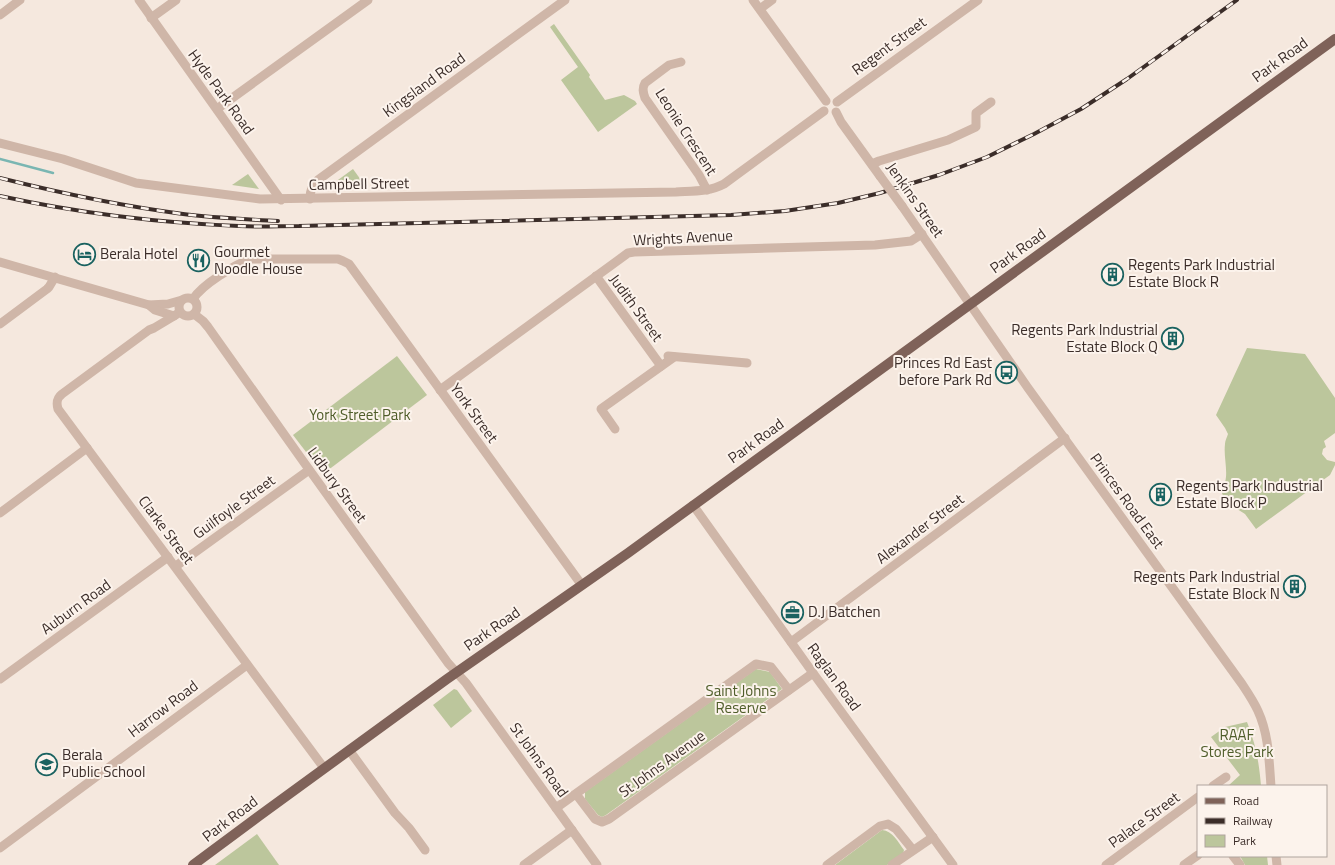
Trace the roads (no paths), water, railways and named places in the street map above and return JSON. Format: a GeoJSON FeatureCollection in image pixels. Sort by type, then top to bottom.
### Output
{"type":"FeatureCollection","features":[{"type":"Feature","properties":{"kind":"main road","name":"Park Road"},"geometry":{"type":"LineString","coordinates":[[193,865],[456,673],[581,584],[628,553],[1335,39]]}},
{"type":"Feature","properties":{"kind":"street"},"geometry":{"type":"LineString","coordinates":[[0,15],[20,0]]}},
{"type":"Feature","properties":{"kind":"street","name":"Hyde Park Road"},"geometry":{"type":"LineString","coordinates":[[139,0],[281,200]]}},
{"type":"Feature","properties":{"kind":"street"},"geometry":{"type":"LineString","coordinates":[[151,18],[176,0]]}},
{"type":"Feature","properties":{"kind":"street"},"geometry":{"type":"LineString","coordinates":[[216,109],[368,0]]}},
{"type":"Feature","properties":{"kind":"street","name":"Kingsland Road"},"geometry":{"type":"LineString","coordinates":[[310,199],[312,186],[318,180],[565,0]]}},
{"type":"Feature","properties":{"kind":"street"},"geometry":{"type":"LineString","coordinates":[[753,0],[826,101]]}},
{"type":"Feature","properties":{"kind":"street"},"geometry":{"type":"LineString","coordinates":[[760,9],[772,0]]}},
{"type":"Feature","properties":{"kind":"street","name":"Regent Street"},"geometry":{"type":"LineString","coordinates":[[836,102],[978,0]]}},
{"type":"Feature","properties":{"kind":"street","name":"Leonie Crescent"},"geometry":{"type":"LineString","coordinates":[[681,62],[669,65],[645,83],[643,87],[644,98],[699,175],[707,190]]}},
{"type":"Feature","properties":{"kind":"street"},"geometry":{"type":"LineString","coordinates":[[830,99],[836,102],[838,107],[836,112],[829,114],[824,110],[823,105],[826,101],[830,99]]}},
{"type":"Feature","properties":{"kind":"street"},"geometry":{"type":"LineString","coordinates":[[872,164],[948,140],[976,127],[976,113],[991,102]]}},
{"type":"Feature","properties":{"kind":"street","name":"Campbell Street"},"geometry":{"type":"LineString","coordinates":[[0,143],[63,159],[136,183],[260,199],[281,200],[707,190],[724,184],[824,110]]}},
{"type":"Feature","properties":{"kind":"street","name":"Jenkins Street"},"geometry":{"type":"LineString","coordinates":[[836,112],[841,122],[922,234],[970,304]]}},
{"type":"Feature","properties":{"kind":"street","name":"Wrights Avenue"},"geometry":{"type":"LineString","coordinates":[[440,390],[624,255],[634,252],[875,245],[911,241],[922,234]]}},
{"type":"Feature","properties":{"kind":"street","name":"York Street"},"geometry":{"type":"LineString","coordinates":[[193,300],[207,285],[238,264],[250,259],[343,260],[352,269],[581,584]]}},
{"type":"Feature","properties":{"kind":"street"},"geometry":{"type":"LineString","coordinates":[[0,262],[54,277],[152,308],[177,314],[188,316],[194,314],[197,306],[193,300],[189,298],[152,308]]}},
{"type":"Feature","properties":{"kind":"street","name":"Judith Street"},"geometry":{"type":"LineString","coordinates":[[596,276],[661,366]]}},
{"type":"Feature","properties":{"kind":"street"},"geometry":{"type":"LineString","coordinates":[[0,324],[47,289],[54,277]]}},
{"type":"Feature","properties":{"kind":"street"},"geometry":{"type":"LineString","coordinates":[[177,314],[182,300]]}},
{"type":"Feature","properties":{"kind":"street","name":"Princes Road East"},"geometry":{"type":"LineString","coordinates":[[970,304],[1242,684],[1261,717],[1267,742],[1270,785]]}},
{"type":"Feature","properties":{"kind":"street"},"geometry":{"type":"LineString","coordinates":[[149,330],[157,317],[152,308]]}},
{"type":"Feature","properties":{"kind":"street","name":"Clarke Street"},"geometry":{"type":"LineString","coordinates":[[177,314],[149,330],[59,397],[57,401],[58,409],[176,566],[324,768]]}},
{"type":"Feature","properties":{"kind":"street","name":"Lidbury Street"},"geometry":{"type":"LineString","coordinates":[[194,314],[208,327],[309,470],[456,673]]}},
{"type":"Feature","properties":{"kind":"street","name":"Judith Street"},"geometry":{"type":"LineString","coordinates":[[654,356],[747,363]]}},
{"type":"Feature","properties":{"kind":"street"},"geometry":{"type":"LineString","coordinates":[[615,429],[601,409],[674,357]]}},
{"type":"Feature","properties":{"kind":"street","name":"Alexander Street"},"geometry":{"type":"LineString","coordinates":[[791,642],[1065,438]]}},
{"type":"Feature","properties":{"kind":"street"},"geometry":{"type":"LineString","coordinates":[[0,513],[87,448]]}},
{"type":"Feature","properties":{"kind":"street","name":"Guilfoyle Street"},"geometry":{"type":"LineString","coordinates":[[176,566],[309,470]]}},
{"type":"Feature","properties":{"kind":"street","name":"Raglan Road"},"geometry":{"type":"LineString","coordinates":[[693,505],[953,865]]}},
{"type":"Feature","properties":{"kind":"street","name":"Auburn Road"},"geometry":{"type":"LineString","coordinates":[[0,679],[168,557]]}},
{"type":"Feature","properties":{"kind":"street","name":"Harrow Road"},"geometry":{"type":"LineString","coordinates":[[0,848],[247,664]]}},
{"type":"Feature","properties":{"kind":"street","name":"St Johns Avenue"},"geometry":{"type":"LineString","coordinates":[[556,808],[756,664],[771,667],[789,690]]}},
{"type":"Feature","properties":{"kind":"street","name":"St Johns Road"},"geometry":{"type":"LineString","coordinates":[[456,673],[466,683],[597,865]]}},
{"type":"Feature","properties":{"kind":"street","name":"St Johns Avenue"},"geometry":{"type":"LineString","coordinates":[[576,794],[595,819],[602,822],[609,819],[813,673]]}},
{"type":"Feature","properties":{"kind":"street"},"geometry":{"type":"LineString","coordinates":[[349,750],[395,813],[409,828],[425,850]]}},
{"type":"Feature","properties":{"kind":"street"},"geometry":{"type":"LineString","coordinates":[[1214,785],[1226,776]]}},
{"type":"Feature","properties":{"kind":"street","name":"Palace Street"},"geometry":{"type":"LineString","coordinates":[[1106,865],[1197,802]]}},
{"type":"Feature","properties":{"kind":"street"},"geometry":{"type":"LineString","coordinates":[[827,865],[880,826],[888,824],[896,829],[913,850]]}},
{"type":"Feature","properties":{"kind":"street"},"geometry":{"type":"LineString","coordinates":[[524,865],[572,830]]}},
{"type":"Feature","properties":{"kind":"street"},"geometry":{"type":"LineString","coordinates":[[892,865],[933,837]]}},
{"type":"Feature","properties":{"kind":"street"},"geometry":{"type":"LineString","coordinates":[[1184,865],[1197,856]]}},
{"type":"Feature","properties":{"kind":"street"},"geometry":{"type":"LineString","coordinates":[[1234,857],[1240,865]]}},
{"type":"Feature","properties":{"kind":"waterway"},"geometry":{"type":"LineString","coordinates":[[0,159],[53,173]]}},
{"type":"Feature","properties":{"kind":"railway"},"geometry":{"type":"LineString","coordinates":[[0,196],[89,212],[148,220],[209,225],[254,226],[731,215],[785,211],[838,203],[880,193],[939,175],[987,157],[1034,134],[1081,109],[1127,79],[1237,0]]}},
{"type":"Feature","properties":{"kind":"railway"},"geometry":{"type":"LineString","coordinates":[[0,178],[91,199],[160,211],[278,221]]}},
{"type":"Feature","properties":{"kind":"place","name":"Berala Hotel"},"geometry":{"type":"Point","coordinates":[84,254]}},
{"type":"Feature","properties":{"kind":"place","name":"Gourmet Noodle House"},"geometry":{"type":"Point","coordinates":[198,261]}},
{"type":"Feature","properties":{"kind":"place","name":"Regents Park Industrial Estate Block R"},"geometry":{"type":"Point","coordinates":[1112,274]}},
{"type":"Feature","properties":{"kind":"place","name":"Regents Park Industrial Estate Block Q"},"geometry":{"type":"Point","coordinates":[1173,339]}},
{"type":"Feature","properties":{"kind":"place","name":"Princes Rd East before Park Rd"},"geometry":{"type":"Point","coordinates":[1007,372]}},
{"type":"Feature","properties":{"kind":"place","name":"Regents Park Industrial Estate Block P"},"geometry":{"type":"Point","coordinates":[1160,495]}},
{"type":"Feature","properties":{"kind":"place","name":"Regents Park Industrial Estate Block N"},"geometry":{"type":"Point","coordinates":[1295,586]}},
{"type":"Feature","properties":{"kind":"place","name":"D.J Batchen"},"geometry":{"type":"Point","coordinates":[792,612]}},
{"type":"Feature","properties":{"kind":"place","name":"Berala Public School"},"geometry":{"type":"Point","coordinates":[46,764]}},
{"type":"Feature","properties":{"kind":"park label","name":"York Street Park"},"geometry":{"type":"Point","coordinates":[360,415]}},
{"type":"Feature","properties":{"kind":"park label","name":"Saint Johns Reserve"},"geometry":{"type":"Point","coordinates":[741,700]}},
{"type":"Feature","properties":{"kind":"park label","name":"RAAF Stores Park"},"geometry":{"type":"Point","coordinates":[1237,744]}}]}
